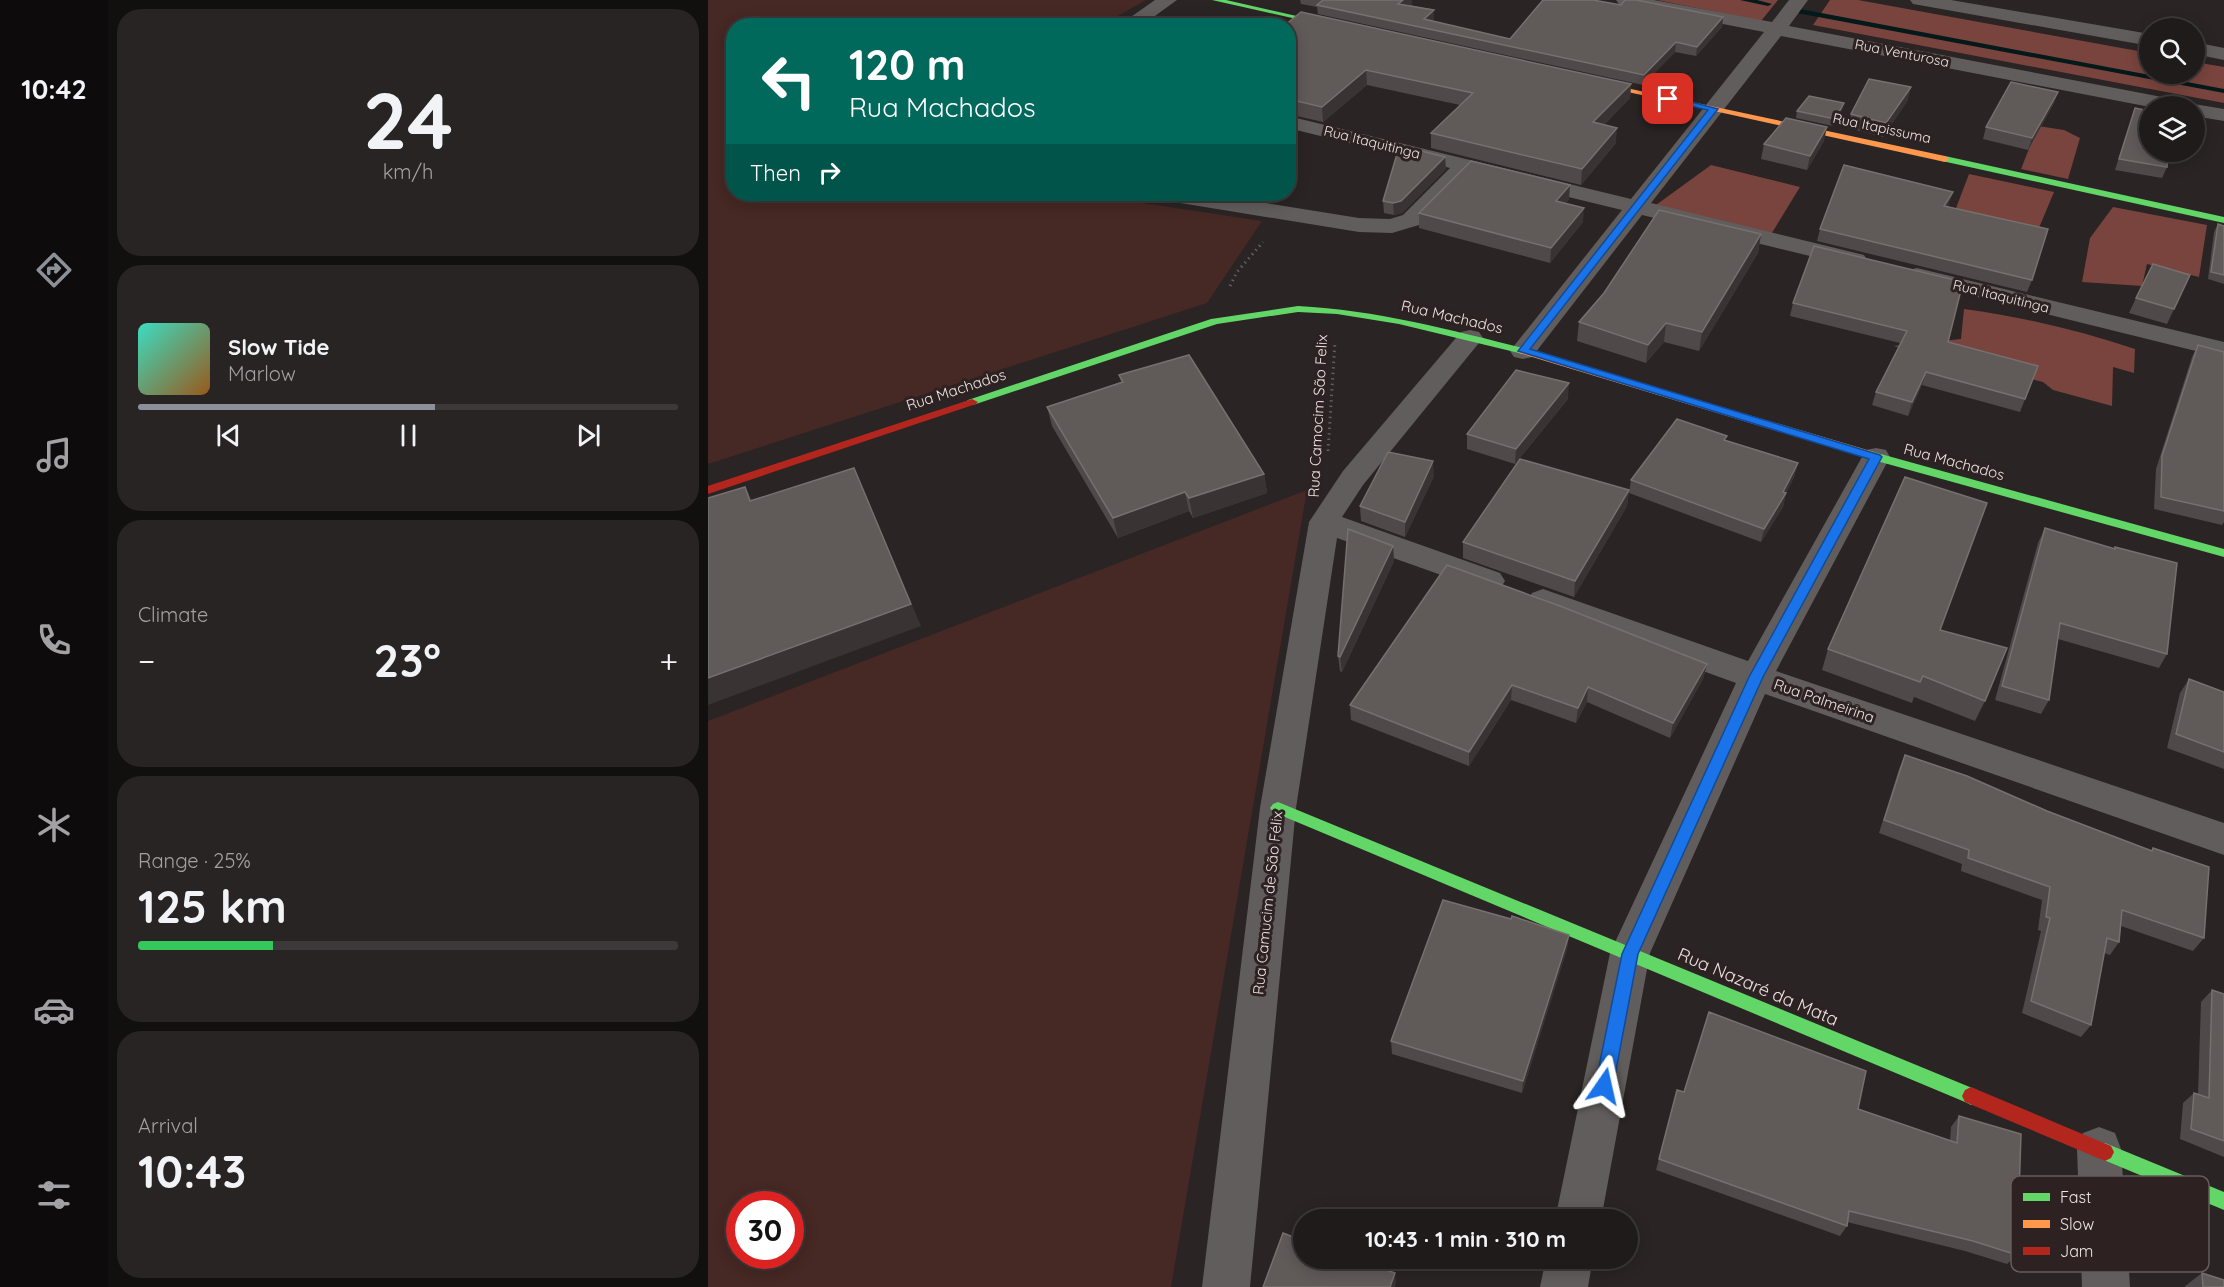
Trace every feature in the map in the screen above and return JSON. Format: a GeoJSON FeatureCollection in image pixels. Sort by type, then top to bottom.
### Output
{"type":"FeatureCollection","features":[{"type":"Feature","properties":{"kind":"street"},"geometry":{"type":"LineString","coordinates":[[1140,18],[1168,0]]}},
{"type":"Feature","properties":{"kind":"street"},"geometry":{"type":"LineString","coordinates":[[1216,0],[1354,30]]}},
{"type":"Feature","properties":{"kind":"street","name":"Rua Venturosa"},"geometry":{"type":"LineString","coordinates":[[1625,0],[2139,99]]}},
{"type":"Feature","properties":{"kind":"street"},"geometry":{"type":"LineString","coordinates":[[1523,351],[1799,0]]}},
{"type":"Feature","properties":{"kind":"street"},"geometry":{"type":"LineString","coordinates":[[1919,0],[2139,38]]}},
{"type":"Feature","properties":{"kind":"street"},"geometry":{"type":"LineString","coordinates":[[2205,50],[2224,54]]}},
{"type":"Feature","properties":{"kind":"street","name":"Rua Itapissuma"},"geometry":{"type":"LineString","coordinates":[[1575,78],[2224,220]]}},
{"type":"Feature","properties":{"kind":"street"},"geometry":{"type":"LineString","coordinates":[[2205,112],[2224,116]]}},
{"type":"Feature","properties":{"kind":"street","name":"Rua Itaquitinga"},"geometry":{"type":"LineString","coordinates":[[1296,124],[2224,350]]}},
{"type":"Feature","properties":{"kind":"street"},"geometry":{"type":"LineString","coordinates":[[1215,201],[1366,226],[1392,226],[1411,220],[1466,165]]}},
{"type":"Feature","properties":{"kind":"street","name":"Rua Machados"},"geometry":{"type":"LineString","coordinates":[[708,490],[1215,321],[1298,309],[1336,311],[1399,321],[1523,351],[1876,457],[2224,553]]}},
{"type":"Feature","properties":{"kind":"street"},"geometry":{"type":"LineString","coordinates":[[1324,522],[1353,478],[1470,338]]}},
{"type":"Feature","properties":{"kind":"street"},"geometry":{"type":"LineString","coordinates":[[1580,1209],[1630,954],[1756,677],[1876,457]]}},
{"type":"Feature","properties":{"kind":"street","name":"Rua Palmeirina"},"geometry":{"type":"LineString","coordinates":[[1324,522],[1756,677],[2224,839]]}},
{"type":"Feature","properties":{"kind":"street","name":"Rua Camucim de São Félix"},"geometry":{"type":"LineString","coordinates":[[1226,1287],[1278,808],[1324,522]]}},
{"type":"Feature","properties":{"kind":"street","name":"Rua Nazaré da Mata"},"geometry":{"type":"LineString","coordinates":[[1278,808],[2164,1176]]}},
{"type":"Feature","properties":{"kind":"street"},"geometry":{"type":"LineString","coordinates":[[2099,1149],[2100,1176]]}},
{"type":"Feature","properties":{"kind":"street","name":"Rua Nazaré da Mata"},"geometry":{"type":"LineString","coordinates":[[2209,1195],[2224,1201]]}},
{"type":"Feature","properties":{"kind":"street"},"geometry":{"type":"LineString","coordinates":[[1564,1287],[1568,1269]]}},
{"type":"Feature","properties":{"kind":"street"},"geometry":{"type":"LineString","coordinates":[[2105,1272],[2106,1287]]}},
{"type":"Feature","properties":{"kind":"path"},"geometry":{"type":"LineString","coordinates":[[1215,321],[1237,272],[1288,212]]}},
{"type":"Feature","properties":{"kind":"path","name":"Rua Camocim São Felix"},"geometry":{"type":"LineString","coordinates":[[1328,452],[1336,311]]}},
{"type":"Feature","properties":{"kind":"shaded area"},"geometry":{"type":"Polygon","coordinates":[[[708,0],[1146,0],[1114,18],[726,18],[726,201],[1129,201],[1262,221],[1207,303],[708,464],[708,0]]]}},
{"type":"Feature","properties":{"kind":"shaded area"},"geometry":{"type":"Polygon","coordinates":[[[1657,0],[1778,0],[1761,21],[1657,0]]]}},
{"type":"Feature","properties":{"kind":"shaded area"},"geometry":{"type":"Polygon","coordinates":[[[1830,0],[1858,0],[2139,51],[2139,84],[2205,84],[2205,64],[2224,67],[2224,103],[2205,99],[2205,96],[2187,96],[1813,25],[1830,0]]]}},
{"type":"Feature","properties":{"kind":"shaded area"},"geometry":{"type":"Polygon","coordinates":[[[2038,126],[2064,130],[2080,138],[2068,179],[2021,169],[2038,126]]]}},
{"type":"Feature","properties":{"kind":"shaded area"},"geometry":{"type":"Polygon","coordinates":[[[1711,165],[1800,187],[1770,236],[1656,205],[1711,165]]]}},
{"type":"Feature","properties":{"kind":"shaded area"},"geometry":{"type":"Polygon","coordinates":[[[1969,174],[2054,192],[2036,235],[1953,216],[1969,174]]]}},
{"type":"Feature","properties":{"kind":"shaded area"},"geometry":{"type":"Polygon","coordinates":[[[2113,207],[2207,225],[2199,277],[2147,264],[2142,286],[2082,282],[2090,238],[2113,207]]]}},
{"type":"Feature","properties":{"kind":"shaded area"},"geometry":{"type":"Polygon","coordinates":[[[1964,309],[2050,325],[2135,349],[2134,373],[2113,367],[2112,406],[2053,390],[2043,382],[1893,346],[1961,339],[1964,309]]]}},
{"type":"Feature","properties":{"kind":"shaded area"},"geometry":{"type":"Polygon","coordinates":[[[1307,490],[1171,1287],[708,1287],[708,721],[1307,490]]]}},
{"type":"Feature","properties":{"kind":"building"},"geometry":{"type":"Polygon","coordinates":[[[1323,0],[1403,0],[1398,4],[1434,10],[1424,19],[1510,39],[1543,0],[1593,0],[1621,5],[1625,0],[1636,0],[1723,17],[1697,47],[1676,42],[1644,75],[1317,5],[1323,0]]]}},
{"type":"Feature","properties":{"kind":"building"},"geometry":{"type":"Polygon","coordinates":[[[1301,12],[1631,84],[1593,122],[1617,128],[1582,169],[1431,133],[1473,93],[1366,70],[1322,107],[1296,101],[1296,18],[1294,18],[1301,12]]]}},
{"type":"Feature","properties":{"kind":"building"},"geometry":{"type":"Polygon","coordinates":[[[1869,79],[1911,87],[1886,123],[1851,114],[1869,79]]]}},
{"type":"Feature","properties":{"kind":"building"},"geometry":{"type":"Polygon","coordinates":[[[2011,82],[2058,92],[2032,138],[1986,127],[2011,82]]]}},
{"type":"Feature","properties":{"kind":"building"},"geometry":{"type":"Polygon","coordinates":[[[1809,96],[1844,103],[1835,119],[1797,111],[1809,96]]]}},
{"type":"Feature","properties":{"kind":"building"},"geometry":{"type":"Polygon","coordinates":[[[2135,108],[2139,109],[2139,162],[2167,162],[2167,167],[2119,159],[2135,108]]]}},
{"type":"Feature","properties":{"kind":"building"},"geometry":{"type":"Polygon","coordinates":[[[1786,118],[1827,127],[1810,156],[1764,144],[1786,118]]]}},
{"type":"Feature","properties":{"kind":"building"},"geometry":{"type":"Polygon","coordinates":[[[1417,150],[1445,157],[1401,201],[1393,203],[1383,201],[1397,154],[1410,158],[1417,150]]]}},
{"type":"Feature","properties":{"kind":"building"},"geometry":{"type":"Polygon","coordinates":[[[1471,161],[1570,185],[1556,201],[1584,208],[1551,248],[1419,213],[1471,161]]]}},
{"type":"Feature","properties":{"kind":"building"},"geometry":{"type":"Polygon","coordinates":[[[1844,165],[1953,192],[1944,206],[2048,229],[2032,280],[1820,229],[1844,165]]]}},
{"type":"Feature","properties":{"kind":"building"},"geometry":{"type":"Polygon","coordinates":[[[1659,210],[1761,234],[1702,332],[1666,323],[1648,345],[1579,322],[1604,293],[1659,210]]]}},
{"type":"Feature","properties":{"kind":"building"},"geometry":{"type":"Polygon","coordinates":[[[2218,224],[2224,226],[2224,275],[2211,272],[2218,224]]]}},
{"type":"Feature","properties":{"kind":"building"},"geometry":{"type":"Polygon","coordinates":[[[1814,246],[1963,282],[1948,342],[2038,366],[2025,399],[1926,372],[1912,402],[1876,392],[1907,331],[1793,303],[1814,246]]]}},
{"type":"Feature","properties":{"kind":"building"},"geometry":{"type":"Polygon","coordinates":[[[2153,264],[2190,275],[2174,309],[2136,298],[2153,264]]]}},
{"type":"Feature","properties":{"kind":"building"},"geometry":{"type":"Polygon","coordinates":[[[2198,345],[2224,352],[2224,511],[2161,497],[2162,456],[2198,345]]]}},
{"type":"Feature","properties":{"kind":"building"},"geometry":{"type":"Polygon","coordinates":[[[1189,355],[1264,474],[1189,498],[1185,492],[1113,518],[1047,407],[1123,382],[1119,375],[1189,355]]]}},
{"type":"Feature","properties":{"kind":"building"},"geometry":{"type":"Polygon","coordinates":[[[1516,370],[1569,383],[1516,449],[1467,434],[1516,370]]]}},
{"type":"Feature","properties":{"kind":"building"},"geometry":{"type":"Polygon","coordinates":[[[1677,419],[1727,436],[1724,440],[1798,463],[1783,492],[1786,493],[1764,529],[1631,480],[1677,419]]]}},
{"type":"Feature","properties":{"kind":"building"},"geometry":{"type":"Polygon","coordinates":[[[1388,452],[1433,461],[1405,522],[1360,506],[1388,452]]]}},
{"type":"Feature","properties":{"kind":"building"},"geometry":{"type":"Polygon","coordinates":[[[1520,459],[1629,490],[1575,581],[1463,542],[1520,459]]]}},
{"type":"Feature","properties":{"kind":"building"},"geometry":{"type":"Polygon","coordinates":[[[854,468],[911,604],[708,678],[708,498],[745,487],[750,501],[854,468]]]}},
{"type":"Feature","properties":{"kind":"building"},"geometry":{"type":"Polygon","coordinates":[[[1905,477],[1987,503],[1940,630],[2007,648],[1985,701],[1923,676],[1920,682],[1828,649],[1905,477]]]}},
{"type":"Feature","properties":{"kind":"building"},"geometry":{"type":"Polygon","coordinates":[[[2045,528],[2115,549],[2115,547],[2177,563],[2167,654],[2060,623],[2049,700],[2002,686],[2045,528]]]}},
{"type":"Feature","properties":{"kind":"building"},"geometry":{"type":"Polygon","coordinates":[[[1348,529],[1393,546],[1340,657],[1338,656],[1348,529]]]}},
{"type":"Feature","properties":{"kind":"building"},"geometry":{"type":"Polygon","coordinates":[[[1447,565],[1560,606],[1707,664],[1673,723],[1588,687],[1578,708],[1512,685],[1469,752],[1350,705],[1447,565]]]}},
{"type":"Feature","properties":{"kind":"building"},"geometry":{"type":"Polygon","coordinates":[[[2189,679],[2224,692],[2224,752],[2176,734],[2189,679]]]}},
{"type":"Feature","properties":{"kind":"building"},"geometry":{"type":"Polygon","coordinates":[[[1905,755],[1967,776],[2047,811],[2152,851],[2153,848],[2209,867],[2204,938],[2122,910],[2119,942],[2107,938],[2091,1025],[2031,1001],[2050,918],[2046,917],[2050,887],[1968,858],[1969,850],[1884,820],[1905,755]]]}},
{"type":"Feature","properties":{"kind":"building"},"geometry":{"type":"Polygon","coordinates":[[[1443,900],[1511,919],[1512,916],[1569,935],[1523,1081],[1391,1041],[1443,900]]]}},
{"type":"Feature","properties":{"kind":"building"},"geometry":{"type":"Polygon","coordinates":[[[2212,990],[2224,994],[2224,1141],[2191,1129],[2194,1093],[2209,1098],[2212,990]]]}},
{"type":"Feature","properties":{"kind":"building"},"geometry":{"type":"Polygon","coordinates":[[[1709,1012],[1866,1071],[1858,1109],[1957,1143],[1959,1116],[2021,1134],[2020,1176],[2011,1176],[2011,1253],[1973,1241],[1849,1211],[1847,1226],[1659,1159],[1677,1090],[1684,1092],[1709,1012]]]}},
{"type":"Feature","properties":{"kind":"building"},"geometry":{"type":"Polygon","coordinates":[[[1283,1233],[1293,1237],[1293,1269],[1384,1269],[1395,1273],[1390,1287],[1263,1287],[1283,1233]]]}},
{"type":"Feature","properties":{"kind":"building"},"geometry":{"type":"Polygon","coordinates":[[[2202,1273],[2224,1280],[2224,1287],[2203,1287],[2202,1273]]]}},
{"type":"Feature","properties":{"kind":"waterway"},"geometry":{"type":"LineString","coordinates":[[1744,0],[1768,4]]}},
{"type":"Feature","properties":{"kind":"waterway"},"geometry":{"type":"LineString","coordinates":[[1800,11],[2224,91]]}},
{"type":"Feature","properties":{"kind":"traffic: fast"},"geometry":{"type":"LineString","coordinates":[[1216,0],[1337,26]]}},
{"type":"Feature","properties":{"kind":"traffic: fast"},"geometry":{"type":"LineString","coordinates":[[1945,159],[2224,220]]}},
{"type":"Feature","properties":{"kind":"traffic: fast"},"geometry":{"type":"LineString","coordinates":[[972,402],[1215,321],[1298,309],[1337,311],[1399,321],[1523,351]]}},
{"type":"Feature","properties":{"kind":"traffic: fast"},"geometry":{"type":"LineString","coordinates":[[1870,455],[2224,553]]}},
{"type":"Feature","properties":{"kind":"traffic: fast"},"geometry":{"type":"LineString","coordinates":[[1278,808],[1971,1096]]}},
{"type":"Feature","properties":{"kind":"traffic: fast"},"geometry":{"type":"LineString","coordinates":[[2105,1152],[2163,1176]]}},
{"type":"Feature","properties":{"kind":"traffic: fast"},"geometry":{"type":"LineString","coordinates":[[2209,1195],[2224,1201]]}},
{"type":"Feature","properties":{"kind":"traffic: slow"},"geometry":{"type":"LineString","coordinates":[[1587,81],[1945,159]]}},
{"type":"Feature","properties":{"kind":"traffic: slow"},"geometry":{"type":"LineString","coordinates":[[1523,351],[1870,455]]}},
{"type":"Feature","properties":{"kind":"traffic: jam"},"geometry":{"type":"LineString","coordinates":[[708,490],[972,402]]}},
{"type":"Feature","properties":{"kind":"traffic: jam"},"geometry":{"type":"LineString","coordinates":[[1971,1096],[2105,1152]]}},
{"type":"Feature","properties":{"kind":"route"},"geometry":{"type":"LineString","coordinates":[[1604,1086],[1630,954],[1756,677],[1876,457],[1523,351],[1714,109],[1668,99]]}}]}
